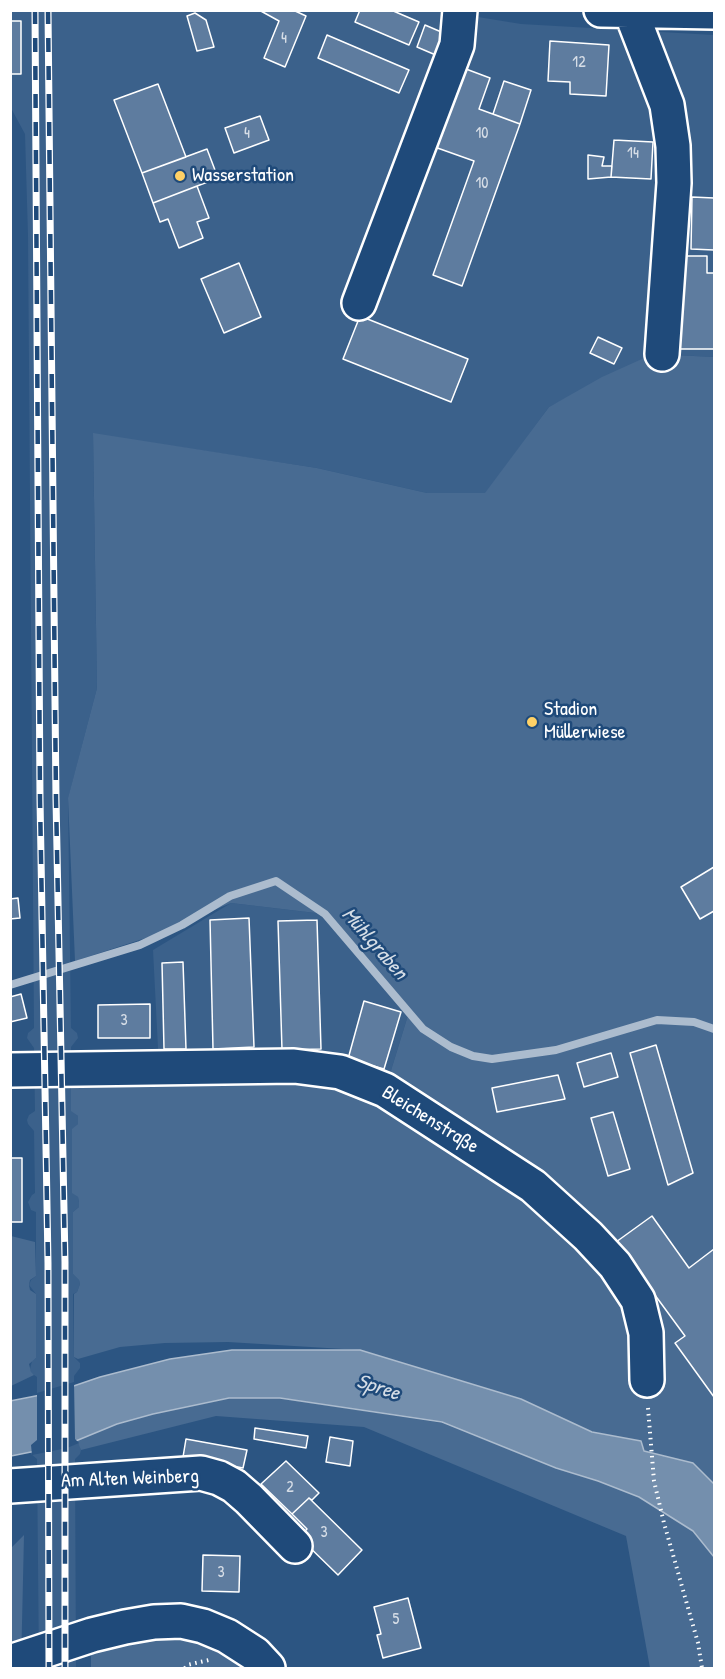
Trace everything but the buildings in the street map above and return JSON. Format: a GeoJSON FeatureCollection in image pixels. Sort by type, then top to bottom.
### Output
{"type":"FeatureCollection","features":[{"type":"Feature","properties":{"kind":"street"},"geometry":{"type":"LineString","coordinates":[[359,303],[457,45],[460,10]]}},
{"type":"Feature","properties":{"kind":"street"},"geometry":{"type":"LineString","coordinates":[[662,354],[674,183],[673,146],[667,105],[616,11],[714,12]]}},
{"type":"Feature","properties":{"kind":"street","name":"Bleichenstraße"},"geometry":{"type":"LineString","coordinates":[[10,1070],[294,1066],[340,1072],[386,1090],[532,1186],[588,1236],[615,1265],[638,1300],[646,1333],[647,1380]]}},
{"type":"Feature","properties":{"kind":"street","name":"Am Alten Weinberg"},"geometry":{"type":"LineString","coordinates":[[10,1486],[201,1473],[219,1478],[234,1486],[249,1498],[294,1546]]}},
{"type":"Feature","properties":{"kind":"street"},"geometry":{"type":"LineString","coordinates":[[10,1662],[125,1627],[154,1622],[181,1621],[203,1626],[227,1636],[255,1654],[268,1668]]}},
{"type":"Feature","properties":{"kind":"path"},"geometry":{"type":"LineString","coordinates":[[649,1435],[654,1481],[663,1523],[698,1644],[702,1668]]}},
{"type":"Feature","properties":{"kind":"shaded area"},"geometry":{"type":"Polygon","coordinates":[[[435,10],[521,24],[714,35],[714,357],[653,354],[549,407],[486,493],[427,493],[317,468],[93,434],[97,688],[68,799],[71,1028],[77,1033],[78,1038],[71,1047],[71,1110],[78,1116],[78,1124],[72,1130],[72,1192],[78,1197],[79,1202],[79,1207],[73,1212],[73,1274],[80,1284],[77,1292],[73,1294],[74,1357],[80,1363],[80,1368],[74,1376],[74,1439],[80,1445],[81,1450],[75,1459],[76,1668],[39,1668],[37,1459],[30,1450],[37,1440],[37,1377],[31,1373],[30,1369],[32,1361],[36,1358],[36,1294],[29,1285],[36,1276],[36,1212],[31,1210],[28,1202],[35,1193],[34,1131],[27,1120],[29,1115],[35,1111],[34,1048],[27,1038],[28,1033],[34,1028],[28,236],[25,134],[11,108],[10,11],[435,10]]]}},
{"type":"Feature","properties":{"kind":"shaded area"},"geometry":{"type":"Polygon","coordinates":[[[653,354],[714,357],[714,1484],[693,1463],[644,1451],[641,1441],[592,1432],[522,1399],[360,1350],[228,1342],[165,1343],[120,1347],[78,1359],[74,1357],[74,1294],[80,1284],[73,1274],[73,1212],[79,1207],[79,1202],[78,1197],[72,1193],[72,1129],[78,1124],[78,1116],[71,1111],[71,1070],[158,1068],[385,1090],[409,1012],[324,914],[231,903],[152,936],[75,961],[68,798],[97,688],[93,433],[317,468],[427,493],[485,493],[549,407],[602,377],[653,354]]]}},
{"type":"Feature","properties":{"kind":"shaded area"},"geometry":{"type":"Polygon","coordinates":[[[231,903],[324,914],[409,1012],[385,1090],[159,1068],[153,950],[231,903]]]}},
{"type":"Feature","properties":{"kind":"shaded area"},"geometry":{"type":"Polygon","coordinates":[[[11,1236],[35,1242],[36,1276],[30,1280],[29,1285],[30,1290],[36,1294],[36,1358],[29,1364],[34,1375],[11,1386],[11,1236]]]}},
{"type":"Feature","properties":{"kind":"shaded area"},"geometry":{"type":"Polygon","coordinates":[[[229,1398],[280,1398],[442,1423],[556,1468],[639,1497],[693,1531],[714,1558],[714,1668],[650,1668],[626,1536],[364,1427],[216,1416],[81,1450],[77,1440],[117,1424],[153,1414],[229,1398]]]}},
{"type":"Feature","properties":{"kind":"shaded area"},"geometry":{"type":"Polygon","coordinates":[[[24,1535],[21,1668],[11,1668],[10,1549],[24,1535]]]}},
{"type":"Feature","properties":{"kind":"shaded area"},"geometry":{"type":"Polygon","coordinates":[[[142,1636],[202,1636],[252,1668],[91,1668],[91,1652],[142,1636]]]}},
{"type":"Feature","properties":{"kind":"water","name":"Spree"},"geometry":{"type":"Polygon","coordinates":[[[232,1350],[360,1350],[521,1399],[592,1432],[641,1441],[644,1451],[693,1463],[714,1484],[714,1557],[693,1531],[639,1497],[556,1468],[442,1422],[280,1398],[229,1398],[153,1414],[117,1424],[66,1445],[11,1456],[10,1401],[56,1392],[100,1377],[170,1359],[232,1350]]]}},
{"type":"Feature","properties":{"kind":"pier"},"geometry":{"type":"Polygon","coordinates":[[[74,1382],[75,1439],[79,1443],[67,1448],[32,1455],[31,1445],[37,1440],[37,1393],[74,1382]]]}},
{"type":"Feature","properties":{"kind":"waterway","name":"Mühlgraben"},"geometry":{"type":"LineString","coordinates":[[10,985],[140,945],[182,925],[230,896],[276,881],[325,914],[423,1029],[451,1047],[473,1056],[492,1059],[556,1050],[657,1020],[694,1022],[714,1029]]}},
{"type":"Feature","properties":{"kind":"railway"},"geometry":{"type":"LineString","coordinates":[[35,10],[40,799],[48,1263],[49,1668]]}},
{"type":"Feature","properties":{"kind":"railway"},"geometry":{"type":"LineString","coordinates":[[48,10],[56,799],[65,1262],[65,1668]]}},
{"type":"Feature","properties":{"kind":"place","name":"Wasserstation"},"geometry":{"type":"Point","coordinates":[180,176]}},
{"type":"Feature","properties":{"kind":"place","name":"Stadion Müllerwiese"},"geometry":{"type":"Point","coordinates":[532,722]}}]}
